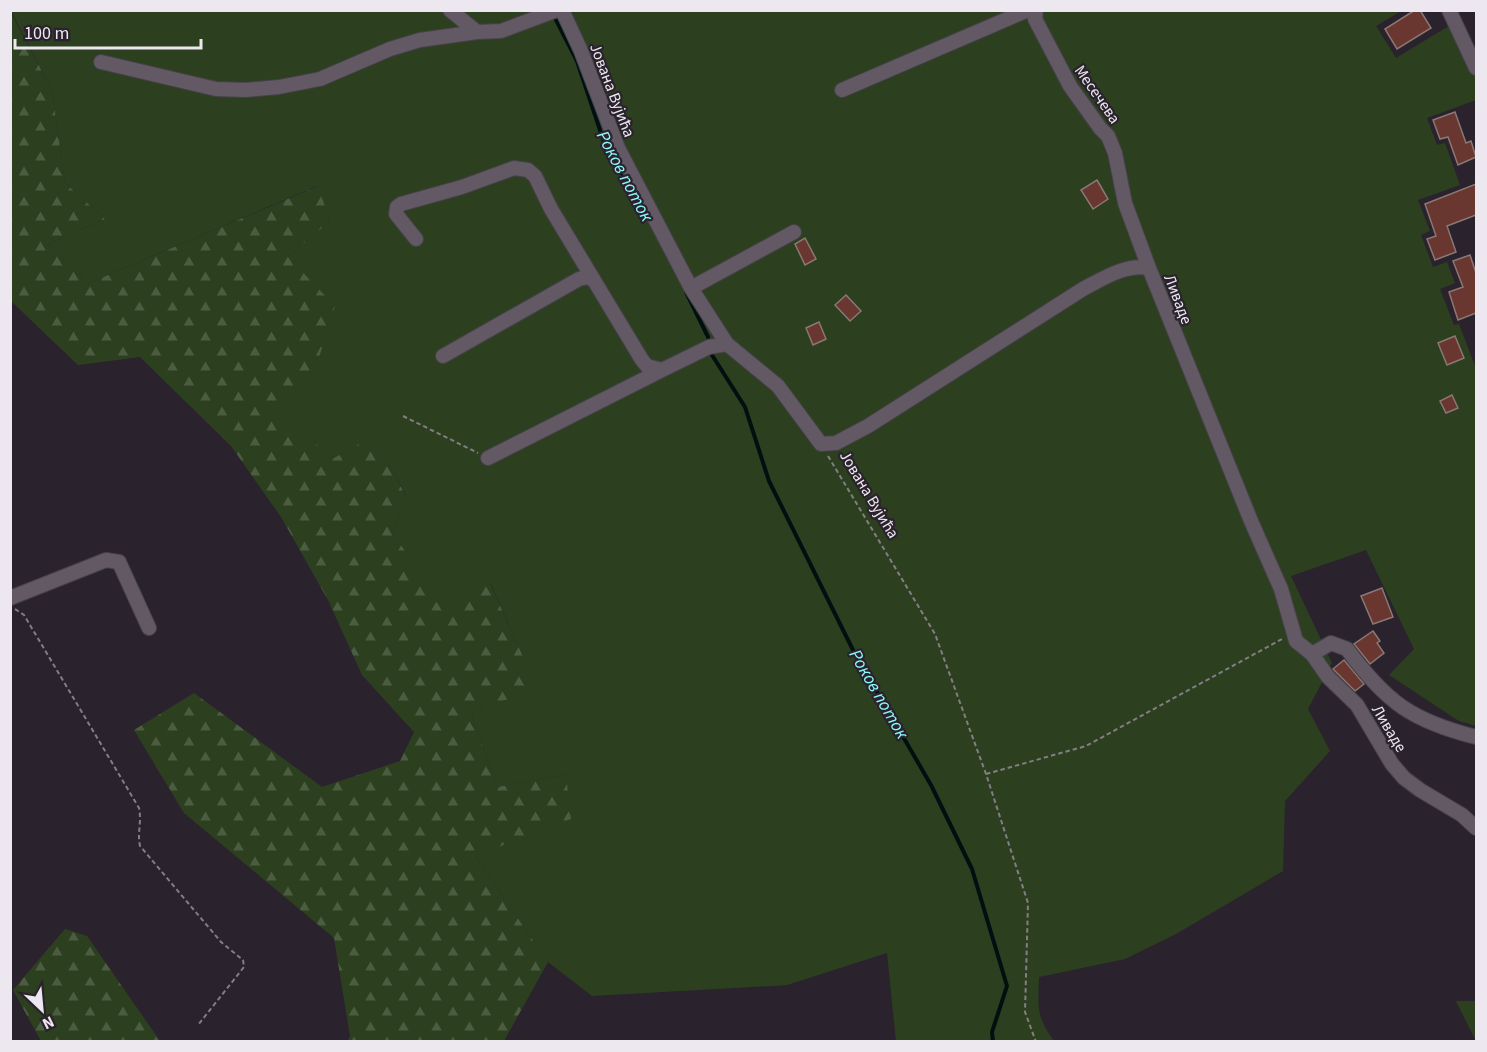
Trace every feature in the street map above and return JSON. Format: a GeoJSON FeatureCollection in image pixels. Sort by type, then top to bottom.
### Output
{"type":"FeatureCollection","features":[{"type":"Feature","properties":{"kind":"street"},"geometry":{"type":"LineString","coordinates":[[450,10],[477,32]]}},
{"type":"Feature","properties":{"kind":"street","name":"Јована Вујића"},"geometry":{"type":"LineString","coordinates":[[562,10],[618,148],[691,288],[727,344],[778,386],[821,444]]}},
{"type":"Feature","properties":{"kind":"street"},"geometry":{"type":"LineString","coordinates":[[842,90],[1028,10]]}},
{"type":"Feature","properties":{"kind":"street","name":"Месечева"},"geometry":{"type":"LineString","coordinates":[[1036,10],[1035,19],[1070,86],[1108,136],[1115,153],[1125,204],[1149,268]]}},
{"type":"Feature","properties":{"kind":"street"},"geometry":{"type":"LineString","coordinates":[[1449,10],[1476,68]]}},
{"type":"Feature","properties":{"kind":"street"},"geometry":{"type":"LineString","coordinates":[[101,62],[216,89],[246,90],[279,87],[320,79],[390,49],[420,40],[501,30],[553,12]]}},
{"type":"Feature","properties":{"kind":"street"},"geometry":{"type":"LineString","coordinates":[[416,239],[396,214],[397,207],[401,204],[462,187],[514,168],[528,170],[535,176],[550,209],[642,360],[647,366],[662,370]]}},
{"type":"Feature","properties":{"kind":"street"},"geometry":{"type":"LineString","coordinates":[[691,288],[795,232]]}},
{"type":"Feature","properties":{"kind":"street","name":"Ливаде"},"geometry":{"type":"LineString","coordinates":[[821,444],[836,443],[868,426],[1083,289],[1119,271],[1136,266],[1149,268],[1251,521],[1281,589],[1296,641],[1312,654],[1328,677],[1357,705],[1392,764],[1404,778],[1462,815],[1476,828]]}},
{"type":"Feature","properties":{"kind":"street"},"geometry":{"type":"LineString","coordinates":[[443,356],[579,279],[588,277],[594,280]]}},
{"type":"Feature","properties":{"kind":"street"},"geometry":{"type":"LineString","coordinates":[[488,458],[709,347],[727,344]]}},
{"type":"Feature","properties":{"kind":"street"},"geometry":{"type":"LineString","coordinates":[[10,598],[106,560],[119,562],[149,628]]}},
{"type":"Feature","properties":{"kind":"street","name":"Ливаде"},"geometry":{"type":"LineString","coordinates":[[1312,654],[1331,643],[1347,648],[1378,688],[1419,718],[1449,730],[1476,737]]}},
{"type":"Feature","properties":{"kind":"path"},"geometry":{"type":"LineString","coordinates":[[403,416],[488,458]]}},
{"type":"Feature","properties":{"kind":"path","name":"Јована Вујића"},"geometry":{"type":"LineString","coordinates":[[821,444],[935,634],[986,774],[1028,903],[1024,1012],[1036,1041]]}},
{"type":"Feature","properties":{"kind":"path"},"geometry":{"type":"LineString","coordinates":[[11,606],[24,615],[139,808],[142,822],[138,837],[140,846],[221,942],[243,960],[244,967],[198,1025]]}},
{"type":"Feature","properties":{"kind":"path"},"geometry":{"type":"LineString","coordinates":[[986,774],[1086,746],[1293,633]]}},
{"type":"Feature","properties":{"kind":"green space"},"geometry":{"type":"Polygon","coordinates":[[[10,11],[52,90],[65,183],[105,219],[48,244],[87,284],[318,186],[330,221],[288,257],[335,306],[314,374],[273,410],[334,458],[373,436],[406,496],[393,532],[446,617],[490,583],[537,688],[471,713],[497,787],[566,775],[571,819],[475,856],[548,962],[504,1041],[348,1041],[350,1036],[334,938],[184,813],[134,730],[194,693],[322,787],[400,761],[414,732],[362,675],[328,600],[281,517],[231,446],[140,357],[78,365],[11,301],[10,11]]]}},
{"type":"Feature","properties":{"kind":"green space"},"geometry":{"type":"Polygon","coordinates":[[[11,11],[1401,11],[1376,26],[1396,58],[1452,24],[1476,77],[1476,100],[1427,118],[1437,145],[1445,143],[1460,185],[1418,200],[1430,231],[1421,235],[1433,267],[1447,262],[1455,283],[1440,289],[1454,325],[1459,324],[1476,366],[1476,726],[1459,721],[1389,675],[1414,649],[1366,550],[1291,576],[1332,663],[1308,709],[1330,751],[1285,801],[1283,871],[1176,934],[1125,959],[1039,977],[1039,1011],[1054,1041],[896,1041],[887,953],[787,985],[592,996],[548,962],[475,856],[566,775],[497,787],[471,713],[536,687],[491,584],[446,618],[393,532],[406,495],[373,437],[334,458],[272,410],[314,374],[288,257],[330,221],[317,186],[87,284],[48,244],[105,219],[65,183],[52,90],[11,11]]]}},
{"type":"Feature","properties":{"kind":"green space"},"geometry":{"type":"Polygon","coordinates":[[[65,929],[87,936],[160,1041],[41,1041],[13,990],[65,929]]]}},
{"type":"Feature","properties":{"kind":"green space"},"geometry":{"type":"Polygon","coordinates":[[[1456,1001],[1476,1001],[1476,1041],[1456,1001]]]}},
{"type":"Feature","properties":{"kind":"building"},"geometry":{"type":"Polygon","coordinates":[[[1415,10],[1420,10],[1431,28],[1397,49],[1385,29],[1415,10]]]}},
{"type":"Feature","properties":{"kind":"building"},"geometry":{"type":"Polygon","coordinates":[[[1455,112],[1466,143],[1471,141],[1476,157],[1458,165],[1448,137],[1440,139],[1433,120],[1455,112]]]}},
{"type":"Feature","properties":{"kind":"building"},"geometry":{"type":"Polygon","coordinates":[[[1097,180],[1108,199],[1093,209],[1081,190],[1097,180]]]}},
{"type":"Feature","properties":{"kind":"building"},"geometry":{"type":"Polygon","coordinates":[[[1476,184],[1476,215],[1447,226],[1456,252],[1435,260],[1427,239],[1436,236],[1425,204],[1476,184]]]}},
{"type":"Feature","properties":{"kind":"building"},"geometry":{"type":"Polygon","coordinates":[[[805,238],[816,259],[805,265],[795,244],[805,238]]]}},
{"type":"Feature","properties":{"kind":"building"},"geometry":{"type":"Polygon","coordinates":[[[1470,255],[1476,273],[1476,313],[1458,320],[1449,292],[1463,287],[1453,261],[1470,255]]]}},
{"type":"Feature","properties":{"kind":"building"},"geometry":{"type":"Polygon","coordinates":[[[846,295],[861,311],[850,321],[835,305],[846,295]]]}},
{"type":"Feature","properties":{"kind":"building"},"geometry":{"type":"Polygon","coordinates":[[[819,322],[826,339],[813,345],[806,328],[819,322]]]}},
{"type":"Feature","properties":{"kind":"building"},"geometry":{"type":"Polygon","coordinates":[[[1455,336],[1464,358],[1447,365],[1438,343],[1455,336]]]}},
{"type":"Feature","properties":{"kind":"building"},"geometry":{"type":"Polygon","coordinates":[[[1452,395],[1458,408],[1446,413],[1440,401],[1452,395]]]}},
{"type":"Feature","properties":{"kind":"building"},"geometry":{"type":"Polygon","coordinates":[[[1382,588],[1393,617],[1373,624],[1361,596],[1382,588]]]}},
{"type":"Feature","properties":{"kind":"building"},"geometry":{"type":"Polygon","coordinates":[[[1373,631],[1384,653],[1370,664],[1354,644],[1373,631]]]}},
{"type":"Feature","properties":{"kind":"building"},"geometry":{"type":"Polygon","coordinates":[[[1344,660],[1364,684],[1355,691],[1333,669],[1344,660]]]}},
{"type":"Feature","properties":{"kind":"waterway","name":"Роков поток"},"geometry":{"type":"LineString","coordinates":[[553,14],[577,61],[605,145],[638,200]]}},
{"type":"Feature","properties":{"kind":"waterway","name":"Роков поток"},"geometry":{"type":"LineString","coordinates":[[686,292],[708,337]]}},
{"type":"Feature","properties":{"kind":"waterway","name":"Роков поток"},"geometry":{"type":"LineString","coordinates":[[712,355],[745,407],[769,481],[854,652],[931,785],[972,869],[1007,986],[992,1032],[993,1042]]}}]}
